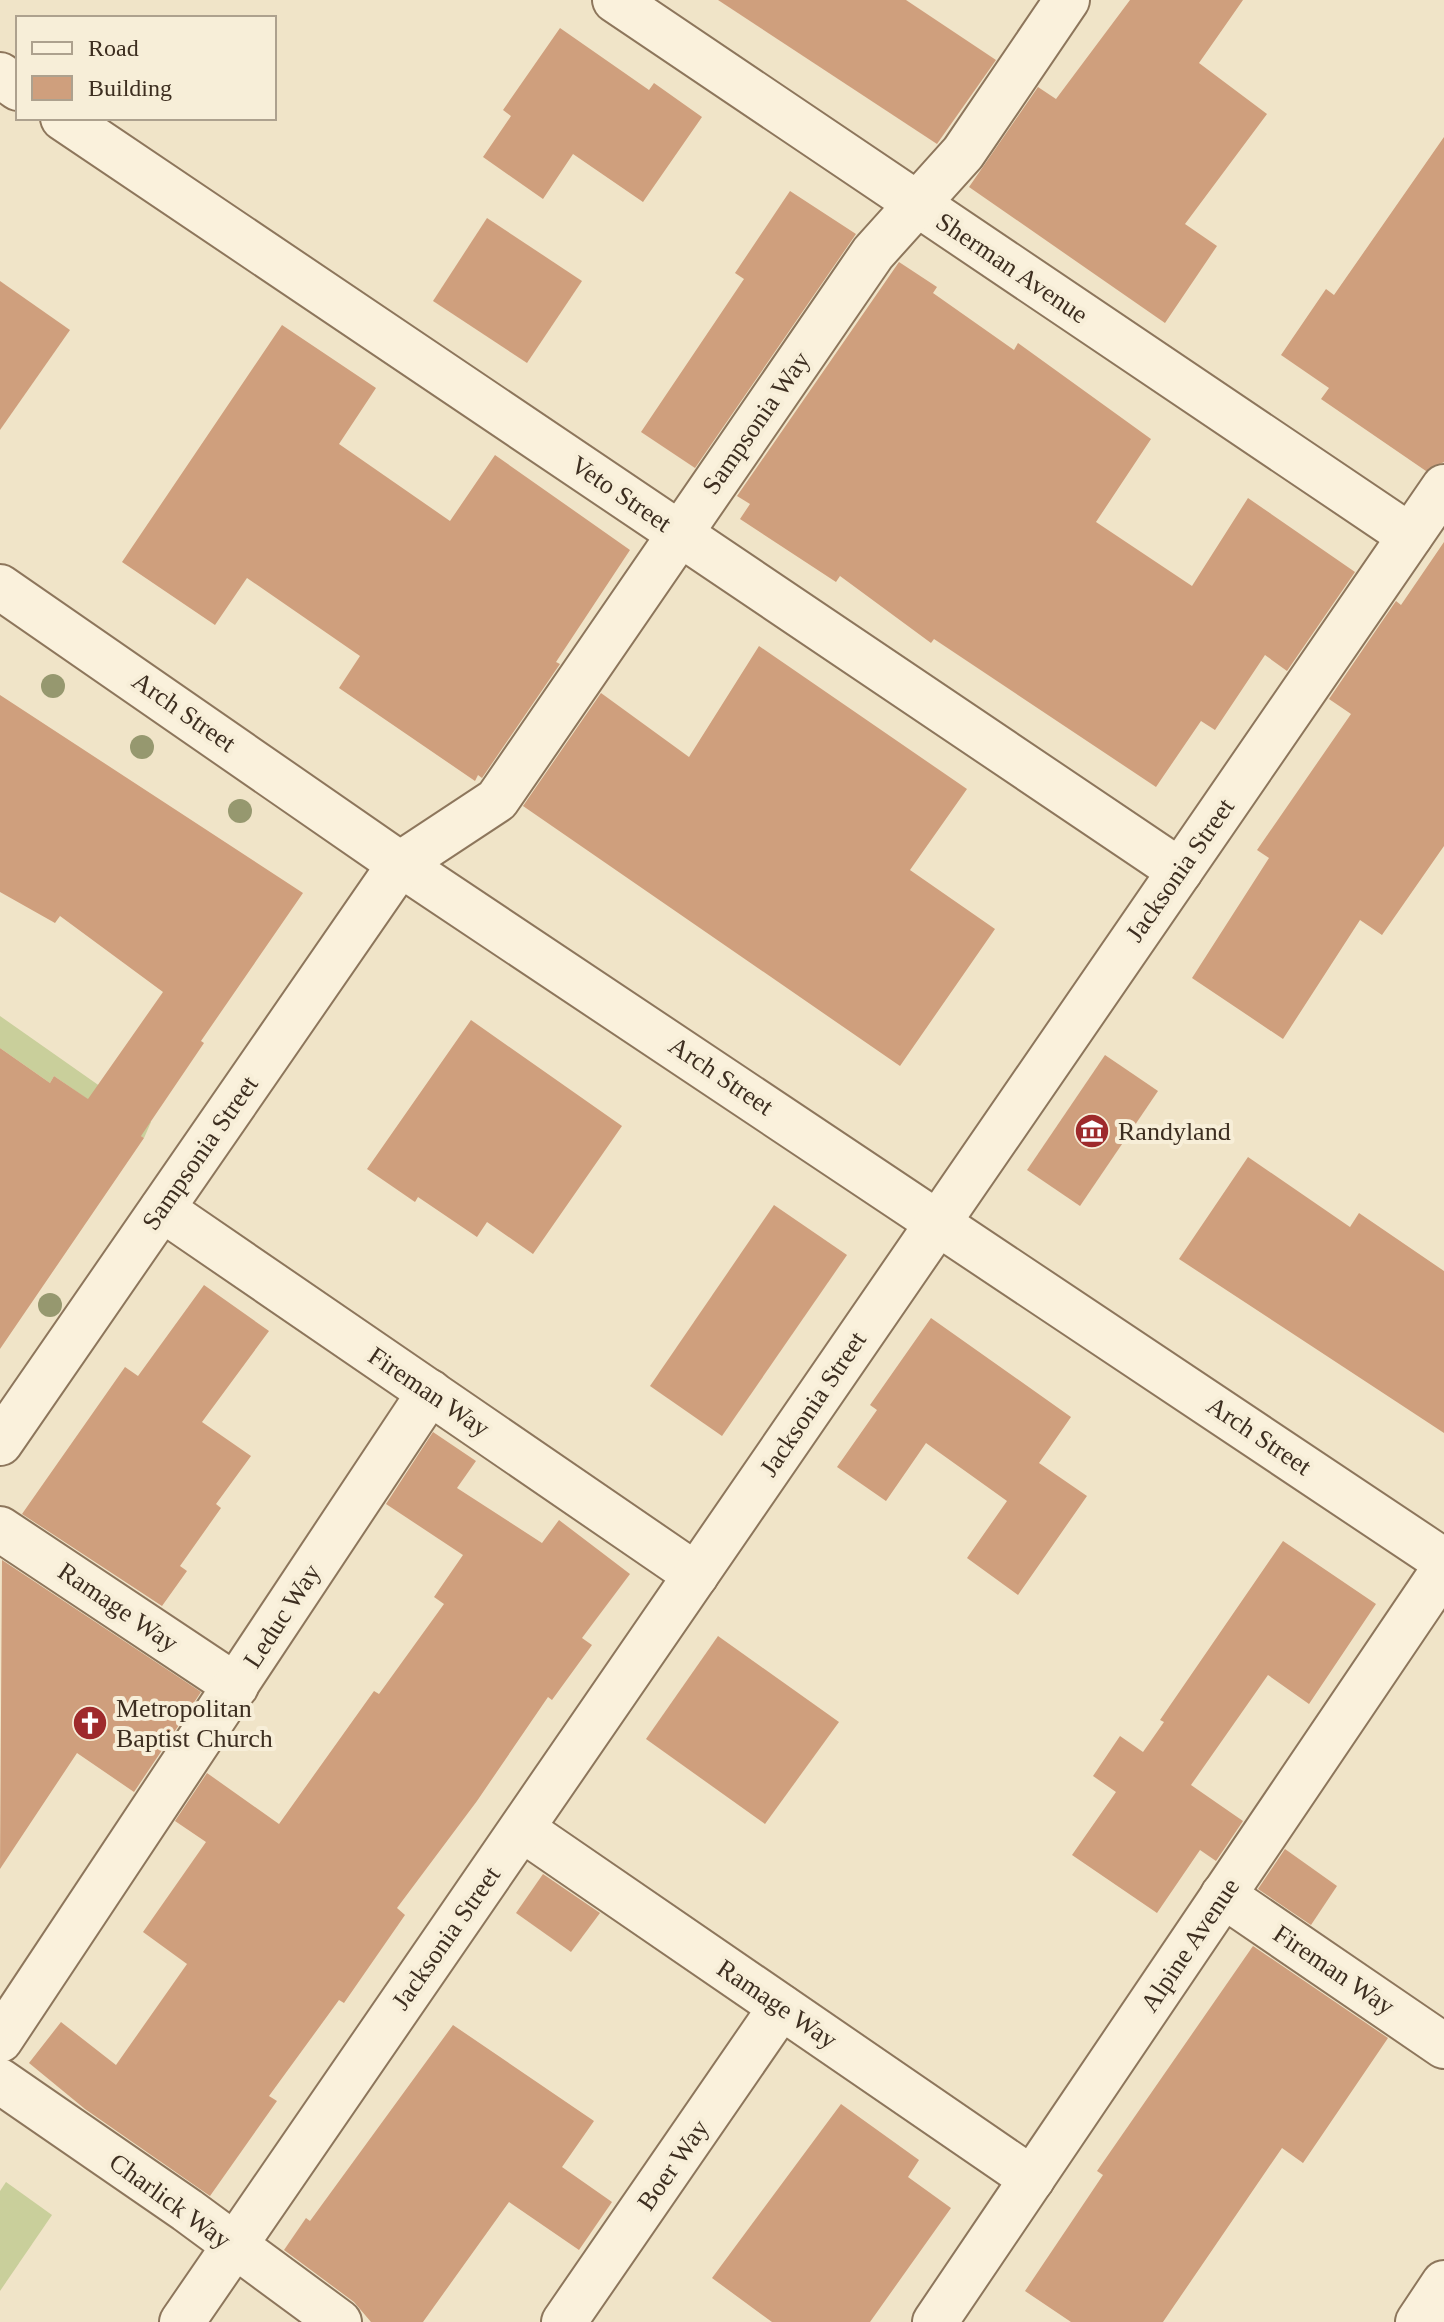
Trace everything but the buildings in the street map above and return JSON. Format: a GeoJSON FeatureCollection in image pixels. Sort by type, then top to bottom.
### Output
{"type":"FeatureCollection","features":[{"type":"Feature","properties":{"kind":"street","name":"Sampsonia Way"},"geometry":{"type":"LineString","coordinates":[[400,864],[497,800],[873,253],[963,153],[1067,0]]}},
{"type":"Feature","properties":{"kind":"street","name":"Sherman Avenue"},"geometry":{"type":"LineString","coordinates":[[619,1],[1410,536]]}},
{"type":"Feature","properties":{"kind":"street","name":"Veto Street"},"geometry":{"type":"LineString","coordinates":[[66,120],[1180,871]]}},
{"type":"Feature","properties":{"kind":"street","name":"Jacksonia Street"},"geometry":{"type":"LineString","coordinates":[[182,2322],[1444,487]]}},
{"type":"Feature","properties":{"kind":"street","name":"Arch Street"},"geometry":{"type":"LineString","coordinates":[[0,587],[400,864],[939,1220],[1444,1561]]}},
{"type":"Feature","properties":{"kind":"street","name":"Sampsonia Street"},"geometry":{"type":"LineString","coordinates":[[0,1443],[400,864]]}},
{"type":"Feature","properties":{"kind":"street","name":"Fireman Way"},"geometry":{"type":"LineString","coordinates":[[162,1209],[696,1575]]}},
{"type":"Feature","properties":{"kind":"street","name":"Leduc Way"},"geometry":{"type":"LineString","coordinates":[[0,2040],[430,1392]]}},
{"type":"Feature","properties":{"kind":"street","name":"Ramage Way"},"geometry":{"type":"LineString","coordinates":[[0,1529],[236,1686]]}},
{"type":"Feature","properties":{"kind":"street","name":"Alpine Avenue"},"geometry":{"type":"LineString","coordinates":[[935,2322],[1444,1569]]}},
{"type":"Feature","properties":{"kind":"street","name":"Ramage Way"},"geometry":{"type":"LineString","coordinates":[[522,1829],[1032,2179]]}},
{"type":"Feature","properties":{"kind":"street","name":"Fireman Way"},"geometry":{"type":"LineString","coordinates":[[1223,1895],[1444,2046]]}},
{"type":"Feature","properties":{"kind":"street","name":"Boer Way"},"geometry":{"type":"LineString","coordinates":[[564,2322],[781,2007]]}},
{"type":"Feature","properties":{"kind":"street","name":"Charlick Way"},"geometry":{"type":"LineString","coordinates":[[0,2081],[339,2322]]}},
{"type":"Feature","properties":{"kind":"street"},"geometry":{"type":"LineString","coordinates":[[1418,2322],[1444,2283]]}},
{"type":"Feature","properties":{"kind":"green space"},"geometry":{"type":"Polygon","coordinates":[[[0,1016],[151,1122],[144,1138],[54,1076],[50,1083],[0,1048],[0,1016]]]}},
{"type":"Feature","properties":{"kind":"green space"},"geometry":{"type":"Polygon","coordinates":[[[6,2182],[52,2215],[0,2291],[0,2191],[6,2182]]]}},
{"type":"Feature","properties":{"kind":"place","name":"Randyland"},"geometry":{"type":"Point","coordinates":[1092,1131]}},
{"type":"Feature","properties":{"kind":"place","name":"Metropolitan Baptist Church"},"geometry":{"type":"Point","coordinates":[90,1723]}}]}
